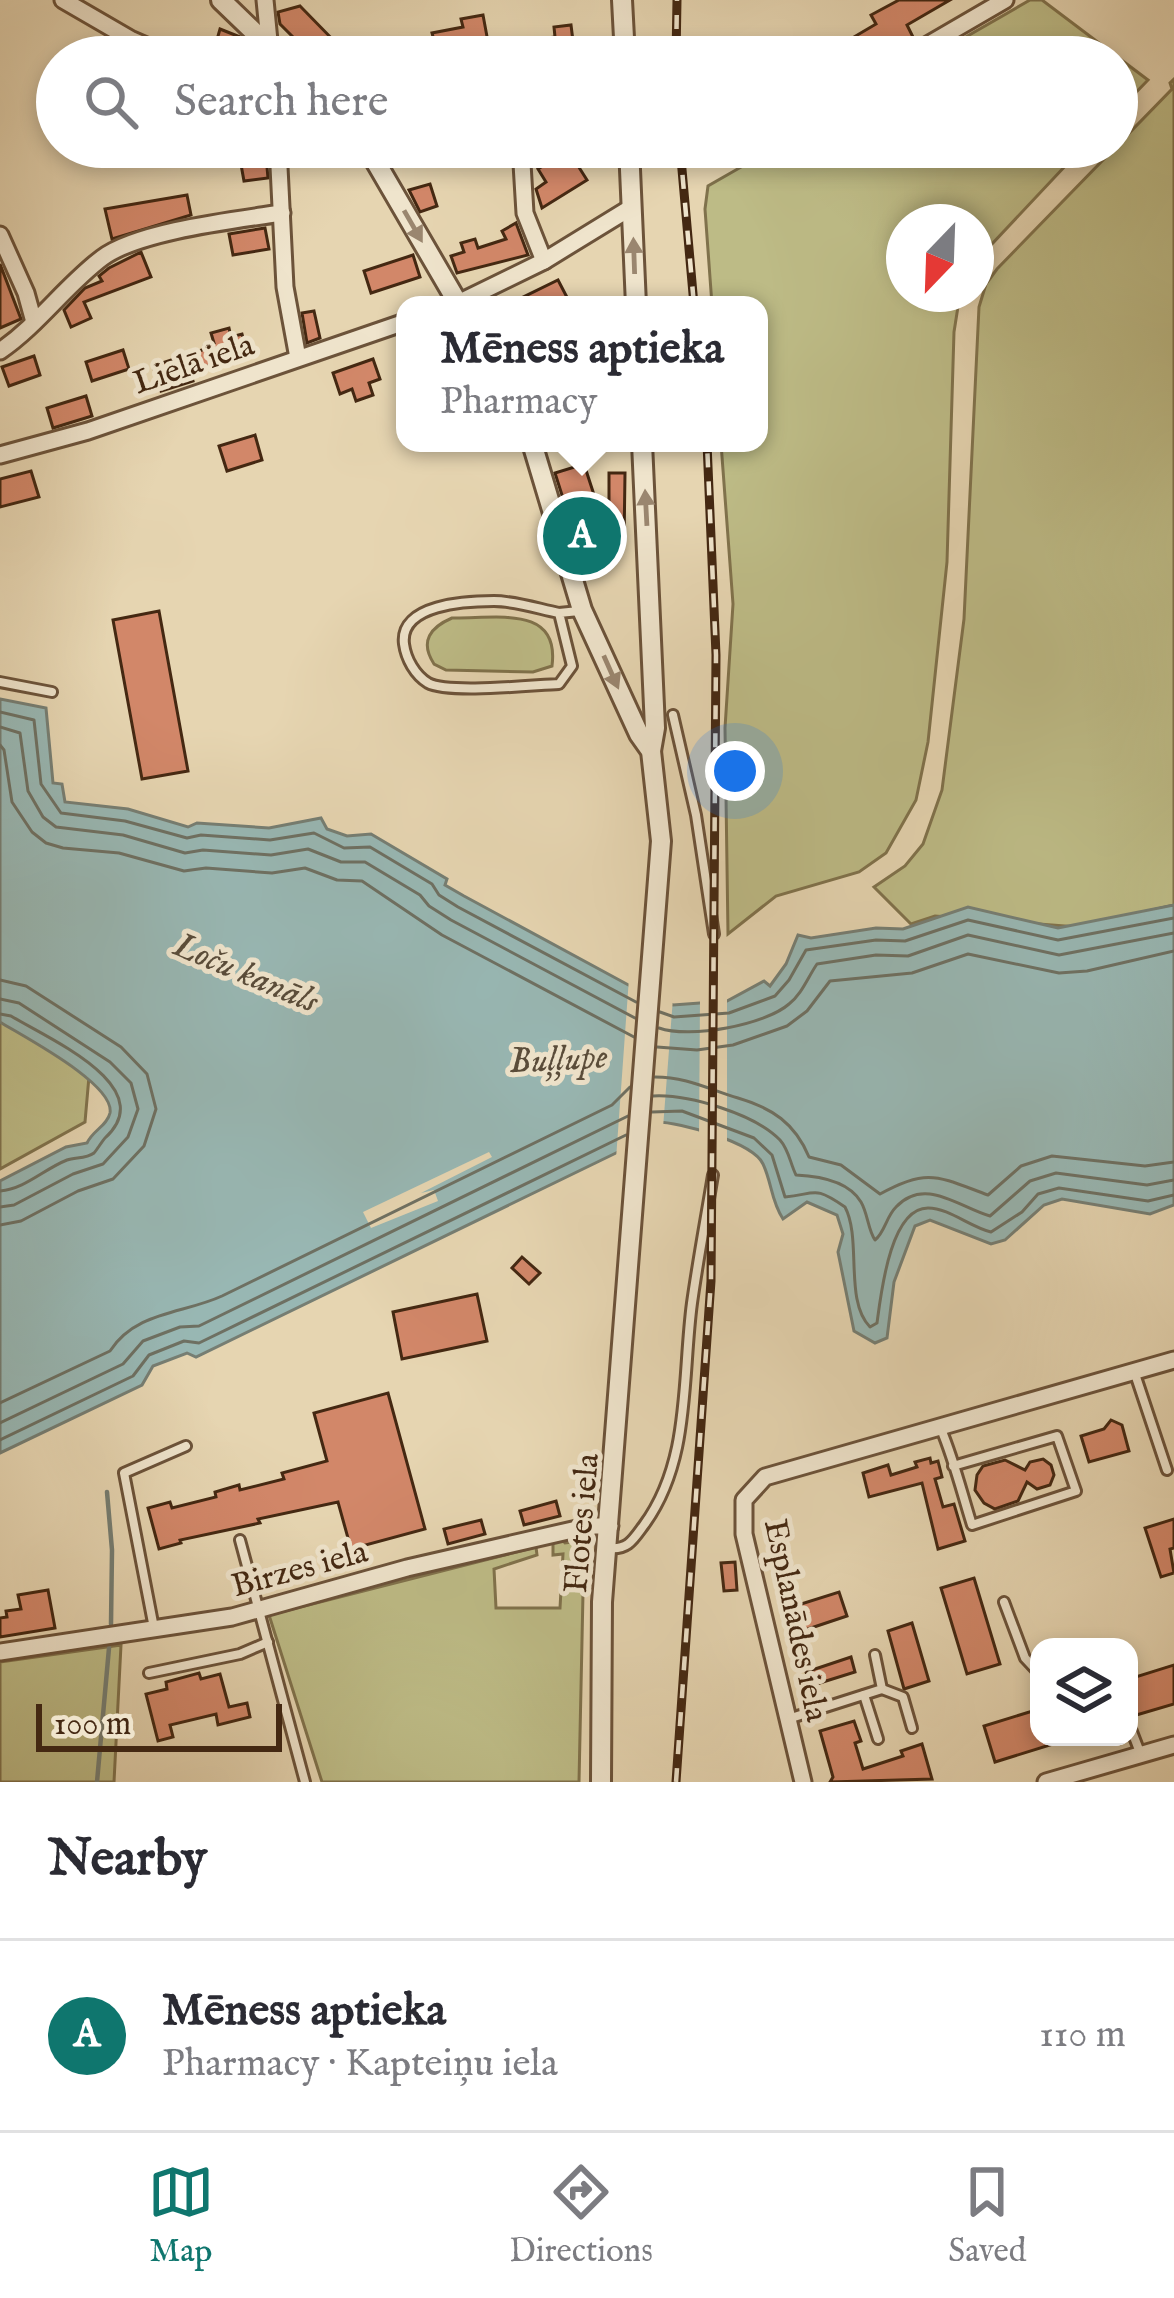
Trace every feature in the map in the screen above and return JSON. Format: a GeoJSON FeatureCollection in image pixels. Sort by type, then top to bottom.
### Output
{"type":"FeatureCollection","features":[{"type":"Feature","properties":{"kind":"street"},"geometry":{"type":"LineString","coordinates":[[63,0],[125,36]]}},
{"type":"Feature","properties":{"kind":"street"},"geometry":{"type":"LineString","coordinates":[[221,0],[253,36]]}},
{"type":"Feature","properties":{"kind":"street"},"geometry":{"type":"LineString","coordinates":[[265,0],[268,36]]}},
{"type":"Feature","properties":{"kind":"street"},"geometry":{"type":"LineString","coordinates":[[622,0],[624,36]]}},
{"type":"Feature","properties":{"kind":"street"},"geometry":{"type":"LineString","coordinates":[[943,36],[1006,0]]}},
{"type":"Feature","properties":{"kind":"street"},"geometry":{"type":"LineString","coordinates":[[279,168],[285,287],[298,358]]}},
{"type":"Feature","properties":{"kind":"street"},"geometry":{"type":"LineString","coordinates":[[379,168],[452,296]]}},
{"type":"Feature","properties":{"kind":"street"},"geometry":{"type":"LineString","coordinates":[[522,168],[525,213],[544,261]]}},
{"type":"Feature","properties":{"kind":"street"},"geometry":{"type":"LineString","coordinates":[[630,168],[636,296]]}},
{"type":"Feature","properties":{"kind":"street"},"geometry":{"type":"LineString","coordinates":[[473,296],[544,261],[632,207]]}},
{"type":"Feature","properties":{"kind":"street"},"geometry":{"type":"LineString","coordinates":[[0,351],[108,253],[180,230],[282,213]]}},
{"type":"Feature","properties":{"kind":"street"},"geometry":{"type":"LineString","coordinates":[[0,235],[34,322]]}},
{"type":"Feature","properties":{"kind":"street","name":"Lielā iela"},"geometry":{"type":"LineString","coordinates":[[0,455],[88,430],[396,325]]}},
{"type":"Feature","properties":{"kind":"street"},"geometry":{"type":"LineString","coordinates":[[535,452],[582,610],[651,751]]}},
{"type":"Feature","properties":{"kind":"street"},"geometry":{"type":"LineString","coordinates":[[642,452],[655,728],[651,751]]}},
{"type":"Feature","properties":{"kind":"street","name":"Flotes iela"},"geometry":{"type":"LineString","coordinates":[[601,1782],[602,1602],[661,842],[651,751]]}},
{"type":"Feature","properties":{"kind":"street"},"geometry":{"type":"LineString","coordinates":[[941,1428],[1174,1360]]}},
{"type":"Feature","properties":{"kind":"street","name":"Esplanādes iela"},"geometry":{"type":"LineString","coordinates":[[802,1782],[744,1534],[744,1500],[765,1477],[941,1428]]}},
{"type":"Feature","properties":{"kind":"street","name":"Birzes iela"},"geometry":{"type":"LineString","coordinates":[[0,1652],[260,1609],[407,1568],[590,1526],[610,1526]]}},
{"type":"Feature","properties":{"kind":"street"},"geometry":{"type":"LineString","coordinates":[[1046,1782],[1075,1778],[1174,1745]]}},
{"type":"Feature","properties":{"kind":"lane"},"geometry":{"type":"LineString","coordinates":[[559,614],[572,666],[559,684],[449,688],[428,683],[409,664],[403,639],[408,623],[429,610],[498,601],[559,614],[582,610]]}},
{"type":"Feature","properties":{"kind":"lane"},"geometry":{"type":"LineString","coordinates":[[0,682],[52,692]]}},
{"type":"Feature","properties":{"kind":"lane"},"geometry":{"type":"LineString","coordinates":[[673,715],[696,815],[714,934]]}},
{"type":"Feature","properties":{"kind":"lane"},"geometry":{"type":"LineString","coordinates":[[608,1548],[630,1544],[650,1518],[680,1442],[692,1305],[713,1175]]}},
{"type":"Feature","properties":{"kind":"lane"},"geometry":{"type":"LineString","coordinates":[[1135,1372],[1167,1470]]}},
{"type":"Feature","properties":{"kind":"lane"},"geometry":{"type":"LineString","coordinates":[[941,1428],[953,1466],[972,1525],[1076,1491],[1057,1436],[953,1466]]}},
{"type":"Feature","properties":{"kind":"lane"},"geometry":{"type":"LineString","coordinates":[[154,1629],[124,1473],[186,1446]]}},
{"type":"Feature","properties":{"kind":"lane"},"geometry":{"type":"LineString","coordinates":[[240,1540],[305,1782]]}},
{"type":"Feature","properties":{"kind":"lane"},"geometry":{"type":"LineString","coordinates":[[1004,1602],[1030,1663]]}},
{"type":"Feature","properties":{"kind":"lane"},"geometry":{"type":"LineString","coordinates":[[149,1673],[240,1654],[268,1642]]}},
{"type":"Feature","properties":{"kind":"lane"},"geometry":{"type":"LineString","coordinates":[[874,1655],[882,1689]]}},
{"type":"Feature","properties":{"kind":"lane"},"geometry":{"type":"LineString","coordinates":[[788,1719],[882,1689],[902,1697],[912,1728]]}},
{"type":"Feature","properties":{"kind":"lane"},"geometry":{"type":"LineString","coordinates":[[864,1695],[878,1738]]}},
{"type":"Feature","properties":{"kind":"lane"},"geometry":{"type":"LineString","coordinates":[[1138,1746],[1141,1755]]}},
{"type":"Feature","properties":{"kind":"shaded area"},"geometry":{"type":"Polygon","coordinates":[[[1030,0],[1042,0],[1090,36],[967,36],[1030,0]]]}},
{"type":"Feature","properties":{"kind":"shaded area"},"geometry":{"type":"Polygon","coordinates":[[[1174,79],[1174,905],[1078,927],[935,916],[911,924],[874,887],[905,866],[923,844],[942,790],[964,619],[979,312],[994,312],[997,269],[1095,168],[1138,168],[1138,124],[1172,89],[1174,79]]]}},
{"type":"Feature","properties":{"kind":"shaded area"},"geometry":{"type":"Polygon","coordinates":[[[739,168],[1063,168],[994,242],[994,204],[886,204],[886,312],[957,312],[947,562],[928,742],[916,800],[886,853],[859,872],[776,896],[728,934],[725,728],[733,604],[722,452],[768,452],[768,296],[711,296],[705,209],[708,186],[739,168]]]}},
{"type":"Feature","properties":{"kind":"shaded area"},"geometry":{"type":"Polygon","coordinates":[[[505,617],[535,624],[546,632],[552,646],[552,666],[533,672],[446,670],[434,664],[428,642],[433,630],[452,618],[505,617]]]}},
{"type":"Feature","properties":{"kind":"shaded area"},"geometry":{"type":"Polygon","coordinates":[[[0,1013],[90,1065],[85,1122],[0,1169],[0,1013]]]}},
{"type":"Feature","properties":{"kind":"shaded area"},"geometry":{"type":"Polygon","coordinates":[[[561,1538],[565,1543],[582,1541],[584,1546],[579,1782],[322,1782],[269,1615],[536,1547],[537,1555],[494,1569],[496,1608],[560,1608],[563,1554],[553,1555],[553,1542],[561,1538]]]}},
{"type":"Feature","properties":{"kind":"shaded area"},"geometry":{"type":"Polygon","coordinates":[[[121,1645],[114,1782],[0,1782],[0,1662],[121,1645]]]}},
{"type":"Feature","properties":{"kind":"water"},"geometry":{"type":"Polygon","coordinates":[[[0,699],[46,708],[53,783],[62,784],[65,802],[128,809],[188,827],[197,823],[269,828],[321,818],[327,829],[347,836],[371,834],[447,879],[445,885],[464,896],[673,1005],[727,1001],[764,981],[770,986],[798,935],[811,938],[876,928],[903,929],[968,907],[1058,928],[1174,905],[1174,1205],[1150,1214],[1062,1199],[1044,1205],[1005,1240],[991,1244],[930,1220],[915,1226],[894,1282],[887,1338],[875,1343],[854,1331],[838,1252],[843,1234],[837,1215],[807,1202],[783,1219],[756,1156],[714,1135],[657,1122],[651,1136],[196,1357],[187,1353],[153,1366],[142,1385],[0,1453],[0,1181],[66,1147],[87,1143],[110,1113],[108,1101],[84,1075],[0,1022],[0,699]]]}},
{"type":"Feature","properties":{"kind":"pier"},"geometry":{"type":"Polygon","coordinates":[[[629,978],[673,998],[663,1128],[654,1141],[616,1159],[629,978]]]}},
{"type":"Feature","properties":{"kind":"pier"},"geometry":{"type":"Polygon","coordinates":[[[727,994],[727,1147],[699,1137],[700,999],[727,994]]]}},
{"type":"Feature","properties":{"kind":"pier"},"geometry":{"type":"Polygon","coordinates":[[[489,1152],[492,1157],[421,1193],[434,1190],[438,1201],[371,1228],[363,1212],[489,1152]]]}},
{"type":"Feature","properties":{"kind":"building"},"geometry":{"type":"Polygon","coordinates":[[[899,0],[950,0],[907,25],[912,36],[856,36],[876,24],[871,15],[899,0]]]}},
{"type":"Feature","properties":{"kind":"building"},"geometry":{"type":"Polygon","coordinates":[[[300,6],[329,36],[292,36],[280,24],[278,12],[300,6]]]}},
{"type":"Feature","properties":{"kind":"building"},"geometry":{"type":"Polygon","coordinates":[[[483,15],[487,36],[433,36],[463,27],[461,19],[483,15]]]}},
{"type":"Feature","properties":{"kind":"building"},"geometry":{"type":"Polygon","coordinates":[[[571,25],[572,36],[555,36],[554,27],[571,25]]]}},
{"type":"Feature","properties":{"kind":"building"},"geometry":{"type":"Polygon","coordinates":[[[242,168],[267,168],[268,178],[244,181],[242,168]]]}},
{"type":"Feature","properties":{"kind":"building"},"geometry":{"type":"Polygon","coordinates":[[[579,168],[587,180],[542,208],[536,189],[546,182],[538,169],[579,168]]]}},
{"type":"Feature","properties":{"kind":"building"},"geometry":{"type":"Polygon","coordinates":[[[430,184],[437,206],[420,212],[409,190],[430,184]]]}},
{"type":"Feature","properties":{"kind":"building"},"geometry":{"type":"Polygon","coordinates":[[[187,195],[191,215],[112,239],[105,209],[187,195]]]}},
{"type":"Feature","properties":{"kind":"building"},"geometry":{"type":"Polygon","coordinates":[[[516,223],[528,255],[457,273],[451,256],[464,252],[461,243],[475,239],[478,248],[506,239],[502,231],[516,223]]]}},
{"type":"Feature","properties":{"kind":"building"},"geometry":{"type":"Polygon","coordinates":[[[265,228],[269,249],[233,255],[229,234],[265,228]]]}},
{"type":"Feature","properties":{"kind":"building"},"geometry":{"type":"Polygon","coordinates":[[[141,252],[151,277],[84,302],[91,318],[71,327],[64,310],[85,288],[102,281],[99,276],[109,268],[141,252]]]}},
{"type":"Feature","properties":{"kind":"building"},"geometry":{"type":"Polygon","coordinates":[[[413,255],[420,277],[371,293],[364,271],[413,255]]]}},
{"type":"Feature","properties":{"kind":"building"},"geometry":{"type":"Polygon","coordinates":[[[0,264],[21,319],[0,328],[0,264]]]}},
{"type":"Feature","properties":{"kind":"building"},"geometry":{"type":"Polygon","coordinates":[[[558,280],[566,296],[525,296],[558,280]]]}},
{"type":"Feature","properties":{"kind":"building"},"geometry":{"type":"Polygon","coordinates":[[[314,311],[320,338],[307,343],[302,313],[314,311]]]}},
{"type":"Feature","properties":{"kind":"building"},"geometry":{"type":"Polygon","coordinates":[[[229,328],[231,337],[242,334],[248,355],[190,371],[193,381],[161,391],[153,366],[205,349],[214,343],[211,333],[229,328]]]}},
{"type":"Feature","properties":{"kind":"building"},"geometry":{"type":"Polygon","coordinates":[[[123,350],[129,369],[92,381],[86,362],[123,350]]]}},
{"type":"Feature","properties":{"kind":"building"},"geometry":{"type":"Polygon","coordinates":[[[34,356],[40,375],[9,386],[2,367],[34,356]]]}},
{"type":"Feature","properties":{"kind":"building"},"geometry":{"type":"Polygon","coordinates":[[[373,359],[380,379],[369,383],[373,395],[356,401],[352,389],[340,394],[333,373],[373,359]]]}},
{"type":"Feature","properties":{"kind":"building"},"geometry":{"type":"Polygon","coordinates":[[[86,396],[92,416],[53,428],[47,408],[86,396]]]}},
{"type":"Feature","properties":{"kind":"building"},"geometry":{"type":"Polygon","coordinates":[[[255,435],[262,460],[227,471],[219,446],[255,435]]]}},
{"type":"Feature","properties":{"kind":"building"},"geometry":{"type":"Polygon","coordinates":[[[584,464],[609,541],[609,473],[625,473],[624,544],[610,543],[581,555],[555,473],[584,464]]]}},
{"type":"Feature","properties":{"kind":"building"},"geometry":{"type":"Polygon","coordinates":[[[31,471],[39,497],[0,507],[0,479],[31,471]]]}},
{"type":"Feature","properties":{"kind":"building"},"geometry":{"type":"Polygon","coordinates":[[[159,611],[188,771],[142,779],[113,620],[159,611]]]}},
{"type":"Feature","properties":{"kind":"building"},"geometry":{"type":"Polygon","coordinates":[[[522,1257],[540,1273],[529,1284],[512,1268],[522,1257]]]}},
{"type":"Feature","properties":{"kind":"building"},"geometry":{"type":"Polygon","coordinates":[[[477,1294],[487,1341],[402,1359],[393,1312],[477,1294]]]}},
{"type":"Feature","properties":{"kind":"building"},"geometry":{"type":"Polygon","coordinates":[[[388,1393],[425,1529],[351,1549],[338,1502],[258,1519],[260,1523],[159,1549],[148,1508],[170,1502],[172,1508],[216,1497],[215,1492],[284,1479],[282,1473],[327,1461],[314,1413],[388,1393]]]}},
{"type":"Feature","properties":{"kind":"building"},"geometry":{"type":"Polygon","coordinates":[[[1111,1420],[1122,1425],[1129,1451],[1089,1462],[1081,1436],[1104,1429],[1111,1420]]]}},
{"type":"Feature","properties":{"kind":"building"},"geometry":{"type":"Polygon","coordinates":[[[930,1458],[931,1463],[938,1461],[942,1477],[935,1479],[943,1507],[954,1504],[965,1541],[938,1549],[922,1483],[869,1497],[863,1473],[888,1465],[891,1475],[930,1458]]]}},
{"type":"Feature","properties":{"kind":"building"},"geometry":{"type":"Polygon","coordinates":[[[1043,1459],[1054,1475],[1050,1485],[1037,1489],[1027,1482],[1018,1501],[995,1509],[975,1490],[983,1466],[1005,1460],[1025,1470],[1030,1462],[1043,1459]]]}},
{"type":"Feature","properties":{"kind":"building"},"geometry":{"type":"Polygon","coordinates":[[[556,1501],[560,1516],[524,1525],[520,1511],[556,1501]]]}},
{"type":"Feature","properties":{"kind":"building"},"geometry":{"type":"Polygon","coordinates":[[[1174,1519],[1174,1548],[1170,1549],[1174,1573],[1161,1577],[1145,1528],[1174,1519]]]}},
{"type":"Feature","properties":{"kind":"building"},"geometry":{"type":"Polygon","coordinates":[[[481,1520],[485,1534],[448,1544],[444,1529],[481,1520]]]}},
{"type":"Feature","properties":{"kind":"building"},"geometry":{"type":"Polygon","coordinates":[[[735,1562],[737,1590],[724,1591],[721,1563],[735,1562]]]}},
{"type":"Feature","properties":{"kind":"building"},"geometry":{"type":"Polygon","coordinates":[[[974,1578],[1000,1664],[967,1674],[941,1588],[974,1578]]]}},
{"type":"Feature","properties":{"kind":"building"},"geometry":{"type":"Polygon","coordinates":[[[48,1590],[55,1628],[0,1637],[0,1618],[7,1617],[6,1611],[21,1609],[18,1595],[48,1590]]]}},
{"type":"Feature","properties":{"kind":"building"},"geometry":{"type":"Polygon","coordinates":[[[839,1592],[847,1616],[790,1635],[782,1610],[839,1592]]]}},
{"type":"Feature","properties":{"kind":"building"},"geometry":{"type":"Polygon","coordinates":[[[912,1623],[929,1681],[904,1689],[888,1631],[912,1623]]]}},
{"type":"Feature","properties":{"kind":"building"},"geometry":{"type":"Polygon","coordinates":[[[851,1657],[855,1672],[810,1686],[806,1672],[851,1657]]]}},
{"type":"Feature","properties":{"kind":"building"},"geometry":{"type":"Polygon","coordinates":[[[1174,1665],[1174,1704],[1138,1715],[1138,1676],[1174,1665]]]}},
{"type":"Feature","properties":{"kind":"building"},"geometry":{"type":"Polygon","coordinates":[[[199,1673],[201,1679],[220,1674],[229,1707],[247,1703],[250,1717],[218,1725],[216,1714],[170,1725],[173,1737],[158,1741],[146,1694],[167,1689],[166,1682],[199,1673]]]}},
{"type":"Feature","properties":{"kind":"building"},"geometry":{"type":"Polygon","coordinates":[[[1030,1712],[1030,1746],[1047,1746],[995,1762],[984,1726],[1030,1712]]]}},
{"type":"Feature","properties":{"kind":"building"},"geometry":{"type":"Polygon","coordinates":[[[854,1721],[863,1769],[903,1756],[901,1751],[922,1744],[932,1779],[830,1782],[833,1777],[820,1731],[854,1721]]]}},
{"type":"Feature","properties":{"kind":"waterway"},"geometry":{"type":"LineString","coordinates":[[107,1492],[111,1624]]}},
{"type":"Feature","properties":{"kind":"waterway"},"geometry":{"type":"LineString","coordinates":[[97,1782],[109,1648]]}},
{"type":"Feature","properties":{"kind":"railway"},"geometry":{"type":"LineString","coordinates":[[676,36],[677,0]]}},
{"type":"Feature","properties":{"kind":"railway"},"geometry":{"type":"LineString","coordinates":[[682,168],[693,296]]}},
{"type":"Feature","properties":{"kind":"railway"},"geometry":{"type":"LineString","coordinates":[[676,1782],[711,1281],[716,655],[707,452]]}},
{"type":"Feature","properties":{"kind":"place","name":"Mēness aptieka"},"geometry":{"type":"Point","coordinates":[582,536]}},
{"type":"Feature","properties":{"kind":"water label","name":"Loču kanāls"},"geometry":{"type":"Point","coordinates":[247,971]}},
{"type":"Feature","properties":{"kind":"water label","name":"Buļļupe"},"geometry":{"type":"Point","coordinates":[558,1057]}}]}
